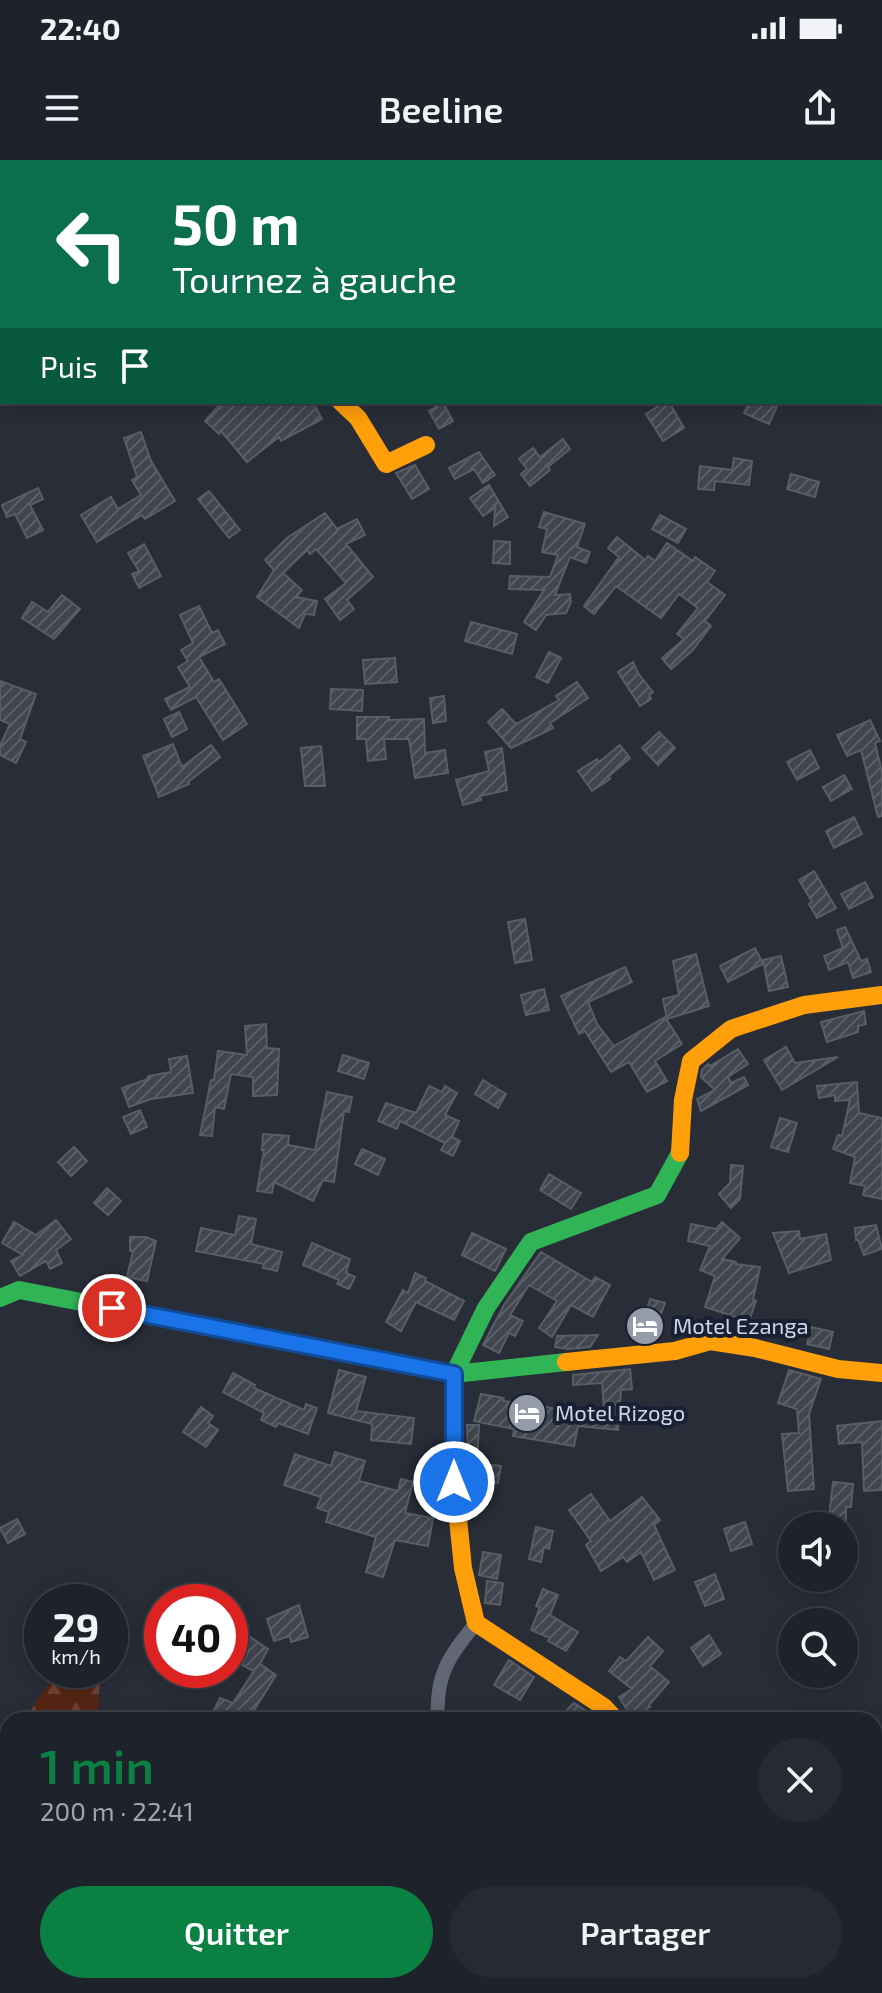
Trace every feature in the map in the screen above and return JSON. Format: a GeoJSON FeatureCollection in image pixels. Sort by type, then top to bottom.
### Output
{"type":"FeatureCollection","features":[{"type":"Feature","properties":{"kind":"street"},"geometry":{"type":"LineString","coordinates":[[343,404],[358,418],[386,464],[426,445]]}},
{"type":"Feature","properties":{"kind":"street"},"geometry":{"type":"LineString","coordinates":[[609,1712],[476,1623],[463,1568],[454,1482],[454,1374],[486,1308],[531,1242],[657,1195],[680,1157],[683,1100],[691,1061],[731,1029],[745,1024],[804,1005],[882,995]]}},
{"type":"Feature","properties":{"kind":"street"},"geometry":{"type":"LineString","coordinates":[[0,1298],[19,1290],[454,1374],[675,1351],[710,1341],[755,1348],[838,1369],[882,1373]]}},
{"type":"Feature","properties":{"kind":"street"},"geometry":{"type":"LineString","coordinates":[[438,1712],[438,1688],[443,1668],[476,1623]]}},
{"type":"Feature","properties":{"kind":"green space"},"geometry":{"type":"Polygon","coordinates":[[[46,1688],[99,1688],[98,1712],[29,1712],[46,1688]]]}},
{"type":"Feature","properties":{"kind":"building"},"geometry":{"type":"Polygon","coordinates":[[[220,404],[314,404],[322,419],[281,441],[279,437],[247,462],[221,431],[219,434],[205,421],[220,404]]]}},
{"type":"Feature","properties":{"kind":"building"},"geometry":{"type":"Polygon","coordinates":[[[444,404],[453,421],[439,429],[429,411],[444,404]]]}},
{"type":"Feature","properties":{"kind":"building"},"geometry":{"type":"Polygon","coordinates":[[[662,404],[670,404],[684,428],[663,441],[646,414],[662,404]]]}},
{"type":"Feature","properties":{"kind":"building"},"geometry":{"type":"Polygon","coordinates":[[[748,404],[778,404],[769,424],[744,413],[748,404]]]}},
{"type":"Feature","properties":{"kind":"building"},"geometry":{"type":"Polygon","coordinates":[[[141,432],[151,461],[175,501],[145,519],[142,515],[97,542],[81,515],[111,497],[118,509],[141,495],[132,480],[137,477],[124,438],[141,432]]]}},
{"type":"Feature","properties":{"kind":"building"},"geometry":{"type":"Polygon","coordinates":[[[563,439],[570,449],[530,486],[521,474],[527,469],[519,459],[533,448],[540,457],[563,439]]]}},
{"type":"Feature","properties":{"kind":"building"},"geometry":{"type":"Polygon","coordinates":[[[479,452],[495,475],[483,483],[474,469],[455,479],[449,468],[479,452]]]}},
{"type":"Feature","properties":{"kind":"building"},"geometry":{"type":"Polygon","coordinates":[[[734,458],[752,461],[749,485],[715,481],[714,490],[698,489],[700,466],[732,470],[734,458]]]}},
{"type":"Feature","properties":{"kind":"building"},"geometry":{"type":"Polygon","coordinates":[[[415,465],[429,489],[412,499],[396,473],[415,465]]]}},
{"type":"Feature","properties":{"kind":"building"},"geometry":{"type":"Polygon","coordinates":[[[791,474],[819,482],[815,497],[787,489],[791,474]]]}},
{"type":"Feature","properties":{"kind":"building"},"geometry":{"type":"Polygon","coordinates":[[[489,485],[508,517],[494,526],[495,508],[483,516],[470,498],[489,485]]]}},
{"type":"Feature","properties":{"kind":"building"},"geometry":{"type":"Polygon","coordinates":[[[38,488],[43,499],[30,505],[43,530],[27,538],[15,514],[7,517],[2,505],[38,488]]]}},
{"type":"Feature","properties":{"kind":"building"},"geometry":{"type":"Polygon","coordinates":[[[209,491],[240,530],[229,538],[198,499],[209,491]]]}},
{"type":"Feature","properties":{"kind":"building"},"geometry":{"type":"Polygon","coordinates":[[[544,512],[585,524],[577,547],[590,552],[586,563],[570,557],[555,595],[570,594],[571,602],[566,613],[546,615],[536,630],[524,622],[544,590],[509,589],[510,576],[550,577],[558,555],[542,552],[547,529],[539,527],[544,512]]]}},
{"type":"Feature","properties":{"kind":"building"},"geometry":{"type":"Polygon","coordinates":[[[325,513],[337,529],[357,519],[365,535],[346,544],[373,577],[347,600],[354,609],[340,620],[325,599],[346,583],[316,549],[310,554],[307,550],[283,573],[302,590],[296,597],[317,601],[314,615],[305,614],[299,628],[257,597],[274,570],[265,560],[287,538],[325,513]]]}},
{"type":"Feature","properties":{"kind":"building"},"geometry":{"type":"Polygon","coordinates":[[[660,515],[686,529],[678,543],[652,529],[660,515]]]}},
{"type":"Feature","properties":{"kind":"building"},"geometry":{"type":"Polygon","coordinates":[[[617,537],[645,560],[648,556],[655,561],[667,543],[693,561],[695,557],[715,571],[707,582],[725,595],[705,621],[711,626],[692,651],[671,669],[662,658],[684,639],[677,634],[698,608],[679,594],[661,618],[616,586],[594,614],[584,606],[619,557],[608,548],[617,537]]]}},
{"type":"Feature","properties":{"kind":"building"},"geometry":{"type":"Polygon","coordinates":[[[494,541],[510,542],[510,564],[493,563],[494,541]]]}},
{"type":"Feature","properties":{"kind":"building"},"geometry":{"type":"Polygon","coordinates":[[[144,544],[161,576],[139,588],[132,574],[139,571],[128,553],[144,544]]]}},
{"type":"Feature","properties":{"kind":"building"},"geometry":{"type":"Polygon","coordinates":[[[62,595],[80,609],[54,639],[22,618],[32,602],[48,612],[62,595]]]}},
{"type":"Feature","properties":{"kind":"building"},"geometry":{"type":"Polygon","coordinates":[[[199,606],[212,633],[218,630],[225,644],[199,657],[214,682],[219,679],[247,724],[223,740],[196,697],[171,710],[165,699],[190,687],[178,667],[188,661],[181,650],[193,643],[180,615],[199,606]]]}},
{"type":"Feature","properties":{"kind":"building"},"geometry":{"type":"Polygon","coordinates":[[[471,622],[517,634],[512,654],[465,641],[471,622]]]}},
{"type":"Feature","properties":{"kind":"building"},"geometry":{"type":"Polygon","coordinates":[[[549,652],[561,658],[548,683],[536,677],[549,652]]]}},
{"type":"Feature","properties":{"kind":"building"},"geometry":{"type":"Polygon","coordinates":[[[395,658],[397,682],[365,684],[363,660],[395,658]]]}},
{"type":"Feature","properties":{"kind":"building"},"geometry":{"type":"Polygon","coordinates":[[[633,662],[653,692],[649,695],[651,699],[640,706],[618,672],[633,662]]]}},
{"type":"Feature","properties":{"kind":"building"},"geometry":{"type":"Polygon","coordinates":[[[0,681],[36,694],[20,739],[26,742],[16,763],[0,755],[0,746],[10,724],[0,720],[0,681]]]}},
{"type":"Feature","properties":{"kind":"building"},"geometry":{"type":"Polygon","coordinates":[[[577,682],[588,698],[550,723],[553,728],[511,748],[488,722],[502,709],[516,724],[559,700],[556,696],[577,682]]]}},
{"type":"Feature","properties":{"kind":"building"},"geometry":{"type":"Polygon","coordinates":[[[331,689],[363,690],[362,711],[330,709],[331,689]]]}},
{"type":"Feature","properties":{"kind":"building"},"geometry":{"type":"Polygon","coordinates":[[[444,696],[446,721],[433,723],[430,698],[444,696]]]}},
{"type":"Feature","properties":{"kind":"building"},"geometry":{"type":"Polygon","coordinates":[[[179,712],[187,729],[172,737],[164,719],[179,712]]]}},
{"type":"Feature","properties":{"kind":"building"},"geometry":{"type":"Polygon","coordinates":[[[357,717],[424,719],[425,753],[445,750],[448,773],[415,778],[409,739],[384,739],[386,759],[368,761],[366,739],[357,739],[357,717]]]}},
{"type":"Feature","properties":{"kind":"building"},"geometry":{"type":"Polygon","coordinates":[[[870,720],[880,741],[875,743],[882,773],[882,816],[878,817],[861,750],[847,756],[837,735],[870,720]]]}},
{"type":"Feature","properties":{"kind":"building"},"geometry":{"type":"Polygon","coordinates":[[[659,732],[675,748],[658,765],[642,748],[659,732]]]}},
{"type":"Feature","properties":{"kind":"building"},"geometry":{"type":"Polygon","coordinates":[[[173,744],[182,767],[211,745],[220,757],[189,784],[159,797],[143,756],[173,744]]]}},
{"type":"Feature","properties":{"kind":"building"},"geometry":{"type":"Polygon","coordinates":[[[620,745],[630,758],[609,776],[610,779],[592,791],[578,771],[597,759],[599,762],[620,745]]]}},
{"type":"Feature","properties":{"kind":"building"},"geometry":{"type":"Polygon","coordinates":[[[321,746],[325,786],[305,786],[301,748],[321,746]]]}},
{"type":"Feature","properties":{"kind":"building"},"geometry":{"type":"Polygon","coordinates":[[[502,748],[507,790],[480,796],[481,800],[463,805],[456,780],[489,771],[485,752],[502,748]]]}},
{"type":"Feature","properties":{"kind":"building"},"geometry":{"type":"Polygon","coordinates":[[[810,750],[819,768],[797,780],[787,762],[810,750]]]}},
{"type":"Feature","properties":{"kind":"building"},"geometry":{"type":"Polygon","coordinates":[[[844,775],[852,789],[831,801],[823,787],[844,775]]]}},
{"type":"Feature","properties":{"kind":"building"},"geometry":{"type":"Polygon","coordinates":[[[854,817],[862,834],[834,848],[826,831],[854,817]]]}},
{"type":"Feature","properties":{"kind":"building"},"geometry":{"type":"Polygon","coordinates":[[[814,871],[836,908],[817,918],[799,880],[814,871]]]}},
{"type":"Feature","properties":{"kind":"building"},"geometry":{"type":"Polygon","coordinates":[[[865,882],[873,897],[849,909],[841,894],[865,882]]]}},
{"type":"Feature","properties":{"kind":"building"},"geometry":{"type":"Polygon","coordinates":[[[525,919],[532,960],[515,963],[508,922],[525,919]]]}},
{"type":"Feature","properties":{"kind":"building"},"geometry":{"type":"Polygon","coordinates":[[[845,927],[861,961],[867,959],[871,972],[853,978],[848,962],[829,970],[824,956],[843,948],[837,930],[845,927]]]}},
{"type":"Feature","properties":{"kind":"building"},"geometry":{"type":"Polygon","coordinates":[[[755,948],[763,964],[728,982],[720,966],[755,948]]]}},
{"type":"Feature","properties":{"kind":"building"},"geometry":{"type":"Polygon","coordinates":[[[696,954],[709,1006],[667,1019],[663,999],[679,995],[673,961],[696,954]]]}},
{"type":"Feature","properties":{"kind":"building"},"geometry":{"type":"Polygon","coordinates":[[[781,956],[788,987],[769,991],[763,960],[781,956]]]}},
{"type":"Feature","properties":{"kind":"building"},"geometry":{"type":"Polygon","coordinates":[[[625,967],[632,982],[588,1002],[597,1024],[614,1046],[665,1017],[682,1044],[655,1061],[667,1081],[647,1092],[629,1062],[611,1072],[585,1031],[579,1034],[561,996],[625,967]]]}},
{"type":"Feature","properties":{"kind":"building"},"geometry":{"type":"Polygon","coordinates":[[[544,989],[549,1010],[526,1015],[521,995],[544,989]]]}},
{"type":"Feature","properties":{"kind":"building"},"geometry":{"type":"Polygon","coordinates":[[[864,1011],[866,1024],[858,1026],[858,1032],[827,1042],[821,1022],[864,1011]]]}},
{"type":"Feature","properties":{"kind":"building"},"geometry":{"type":"Polygon","coordinates":[[[266,1024],[267,1048],[279,1049],[277,1095],[253,1096],[253,1077],[231,1074],[224,1109],[215,1107],[212,1136],[200,1135],[218,1051],[247,1055],[245,1026],[266,1024]]]}},
{"type":"Feature","properties":{"kind":"building"},"geometry":{"type":"Polygon","coordinates":[[[786,1047],[795,1063],[838,1057],[782,1090],[764,1060],[786,1047]]]}},
{"type":"Feature","properties":{"kind":"building"},"geometry":{"type":"Polygon","coordinates":[[[738,1049],[748,1064],[728,1077],[731,1083],[744,1077],[748,1085],[701,1111],[697,1099],[715,1090],[701,1077],[702,1070],[738,1049]]]}},
{"type":"Feature","properties":{"kind":"building"},"geometry":{"type":"Polygon","coordinates":[[[343,1055],[369,1063],[364,1079],[338,1071],[343,1055]]]}},
{"type":"Feature","properties":{"kind":"building"},"geometry":{"type":"Polygon","coordinates":[[[187,1056],[193,1093],[151,1099],[129,1107],[122,1088],[148,1079],[148,1076],[171,1072],[169,1059],[187,1056]]]}},
{"type":"Feature","properties":{"kind":"building"},"geometry":{"type":"Polygon","coordinates":[[[483,1080],[506,1094],[498,1108],[475,1094],[483,1080]]]}},
{"type":"Feature","properties":{"kind":"building"},"geometry":{"type":"Polygon","coordinates":[[[857,1082],[859,1113],[882,1118],[882,1199],[863,1195],[865,1186],[850,1183],[855,1157],[833,1149],[838,1135],[842,1136],[850,1100],[835,1101],[835,1095],[819,1098],[817,1086],[857,1082]]]}},
{"type":"Feature","properties":{"kind":"building"},"geometry":{"type":"Polygon","coordinates":[[[429,1086],[442,1092],[445,1086],[457,1093],[445,1115],[459,1121],[452,1137],[460,1141],[453,1156],[441,1150],[445,1143],[400,1121],[397,1129],[378,1121],[386,1103],[416,1113],[429,1086]]]}},
{"type":"Feature","properties":{"kind":"building"},"geometry":{"type":"Polygon","coordinates":[[[327,1092],[352,1097],[349,1112],[344,1111],[334,1182],[323,1180],[313,1201],[274,1182],[272,1193],[257,1191],[264,1150],[263,1134],[289,1136],[288,1145],[315,1150],[327,1092]]]}},
{"type":"Feature","properties":{"kind":"building"},"geometry":{"type":"Polygon","coordinates":[[[140,1110],[147,1127],[131,1134],[123,1117],[140,1110]]]}},
{"type":"Feature","properties":{"kind":"building"},"geometry":{"type":"Polygon","coordinates":[[[780,1118],[797,1123],[788,1152],[771,1147],[780,1118]]]}},
{"type":"Feature","properties":{"kind":"building"},"geometry":{"type":"Polygon","coordinates":[[[74,1147],[87,1161],[71,1176],[58,1162],[74,1147]]]}},
{"type":"Feature","properties":{"kind":"building"},"geometry":{"type":"Polygon","coordinates":[[[362,1149],[385,1159],[378,1175],[355,1164],[362,1149]]]}},
{"type":"Feature","properties":{"kind":"building"},"geometry":{"type":"Polygon","coordinates":[[[731,1165],[743,1166],[740,1199],[731,1208],[719,1194],[730,1183],[731,1165]]]}},
{"type":"Feature","properties":{"kind":"building"},"geometry":{"type":"Polygon","coordinates":[[[549,1174],[581,1193],[571,1209],[540,1190],[549,1174]]]}},
{"type":"Feature","properties":{"kind":"building"},"geometry":{"type":"Polygon","coordinates":[[[107,1188],[121,1201],[108,1215],[94,1203],[107,1188]]]}},
{"type":"Feature","properties":{"kind":"building"},"geometry":{"type":"Polygon","coordinates":[[[239,1216],[256,1219],[251,1244],[282,1252],[277,1271],[263,1268],[264,1264],[196,1251],[201,1228],[235,1235],[239,1216]]]}},
{"type":"Feature","properties":{"kind":"building"},"geometry":{"type":"Polygon","coordinates":[[[56,1220],[71,1239],[56,1250],[62,1263],[50,1269],[46,1261],[20,1276],[11,1261],[23,1255],[2,1243],[14,1222],[36,1235],[56,1220]]]}},
{"type":"Feature","properties":{"kind":"building"},"geometry":{"type":"Polygon","coordinates":[[[722,1222],[740,1238],[722,1259],[760,1267],[753,1300],[756,1301],[749,1321],[705,1307],[715,1276],[700,1270],[710,1246],[688,1241],[691,1224],[716,1229],[722,1222]]]}},
{"type":"Feature","properties":{"kind":"building"},"geometry":{"type":"Polygon","coordinates":[[[876,1225],[882,1249],[864,1255],[856,1240],[855,1228],[876,1225]]]}},
{"type":"Feature","properties":{"kind":"building"},"geometry":{"type":"Polygon","coordinates":[[[799,1231],[800,1239],[826,1234],[831,1260],[789,1273],[773,1233],[799,1231]]]}},
{"type":"Feature","properties":{"kind":"building"},"geometry":{"type":"Polygon","coordinates":[[[472,1233],[506,1249],[495,1271],[462,1255],[472,1233]]]}},
{"type":"Feature","properties":{"kind":"building"},"geometry":{"type":"Polygon","coordinates":[[[130,1237],[146,1237],[156,1241],[147,1281],[127,1277],[133,1251],[130,1251],[130,1237]]]}},
{"type":"Feature","properties":{"kind":"building"},"geometry":{"type":"Polygon","coordinates":[[[312,1243],[350,1259],[346,1273],[355,1277],[349,1289],[337,1284],[339,1280],[303,1265],[312,1243]]]}},
{"type":"Feature","properties":{"kind":"building"},"geometry":{"type":"Polygon","coordinates":[[[541,1252],[592,1282],[595,1277],[610,1285],[593,1317],[571,1305],[552,1337],[539,1328],[557,1301],[529,1285],[510,1315],[523,1321],[515,1336],[509,1333],[499,1353],[483,1345],[504,1305],[541,1252]]]}},
{"type":"Feature","properties":{"kind":"building"},"geometry":{"type":"Polygon","coordinates":[[[415,1273],[464,1301],[454,1320],[416,1302],[401,1331],[386,1322],[403,1290],[408,1293],[415,1273]]]}},
{"type":"Feature","properties":{"kind":"building"},"geometry":{"type":"Polygon","coordinates":[[[650,1299],[665,1303],[654,1333],[655,1340],[638,1342],[650,1299]]]}},
{"type":"Feature","properties":{"kind":"building"},"geometry":{"type":"Polygon","coordinates":[[[811,1327],[833,1332],[829,1349],[807,1344],[811,1327]]]}},
{"type":"Feature","properties":{"kind":"building"},"geometry":{"type":"Polygon","coordinates":[[[598,1335],[590,1347],[555,1347],[557,1336],[598,1335]]]}},
{"type":"Feature","properties":{"kind":"building"},"geometry":{"type":"Polygon","coordinates":[[[630,1369],[632,1389],[621,1390],[618,1430],[578,1426],[574,1446],[513,1436],[514,1429],[474,1421],[481,1394],[504,1398],[503,1401],[587,1413],[587,1407],[604,1408],[602,1383],[573,1385],[573,1375],[630,1369]]]}},
{"type":"Feature","properties":{"kind":"building"},"geometry":{"type":"Polygon","coordinates":[[[339,1370],[366,1377],[356,1411],[414,1418],[411,1444],[371,1440],[372,1424],[328,1413],[339,1370]]]}},
{"type":"Feature","properties":{"kind":"building"},"geometry":{"type":"Polygon","coordinates":[[[789,1370],[821,1379],[809,1414],[814,1489],[788,1491],[782,1434],[799,1433],[797,1409],[778,1403],[789,1370]]]}},
{"type":"Feature","properties":{"kind":"building"},"geometry":{"type":"Polygon","coordinates":[[[233,1373],[255,1385],[254,1388],[304,1410],[306,1404],[317,1408],[308,1434],[278,1423],[276,1427],[261,1420],[264,1413],[223,1392],[233,1373]]]}},
{"type":"Feature","properties":{"kind":"building"},"geometry":{"type":"Polygon","coordinates":[[[201,1407],[213,1416],[208,1423],[218,1430],[206,1447],[183,1432],[201,1407]]]}},
{"type":"Feature","properties":{"kind":"building"},"geometry":{"type":"Polygon","coordinates":[[[882,1421],[882,1490],[864,1491],[862,1442],[839,1444],[837,1426],[882,1421]]]}},
{"type":"Feature","properties":{"kind":"building"},"geometry":{"type":"Polygon","coordinates":[[[467,1425],[479,1425],[477,1463],[501,1466],[498,1483],[484,1481],[482,1506],[470,1505],[467,1425]]]}},
{"type":"Feature","properties":{"kind":"building"},"geometry":{"type":"Polygon","coordinates":[[[335,1452],[365,1461],[359,1481],[398,1491],[401,1479],[413,1482],[405,1513],[433,1518],[428,1546],[395,1540],[383,1577],[366,1572],[376,1537],[326,1522],[329,1512],[317,1508],[321,1497],[284,1485],[295,1454],[331,1466],[335,1452]]]}},
{"type":"Feature","properties":{"kind":"building"},"geometry":{"type":"Polygon","coordinates":[[[833,1482],[853,1484],[851,1507],[846,1507],[846,1512],[830,1512],[833,1482]]]}},
{"type":"Feature","properties":{"kind":"building"},"geometry":{"type":"Polygon","coordinates":[[[591,1494],[610,1521],[642,1497],[660,1520],[654,1525],[675,1570],[654,1580],[641,1552],[627,1562],[623,1557],[601,1571],[586,1545],[591,1541],[569,1510],[591,1494]]]}},
{"type":"Feature","properties":{"kind":"building"},"geometry":{"type":"Polygon","coordinates":[[[17,1519],[25,1534],[8,1543],[0,1528],[17,1519]]]}},
{"type":"Feature","properties":{"kind":"building"},"geometry":{"type":"Polygon","coordinates":[[[745,1522],[752,1544],[731,1551],[724,1529],[745,1522]]]}},
{"type":"Feature","properties":{"kind":"building"},"geometry":{"type":"Polygon","coordinates":[[[536,1527],[553,1531],[549,1549],[544,1547],[541,1562],[529,1559],[536,1527]]]}},
{"type":"Feature","properties":{"kind":"building"},"geometry":{"type":"Polygon","coordinates":[[[483,1552],[501,1555],[497,1579],[479,1575],[483,1552]]]}},
{"type":"Feature","properties":{"kind":"building"},"geometry":{"type":"Polygon","coordinates":[[[715,1574],[724,1599],[705,1606],[695,1582],[715,1574]]]}},
{"type":"Feature","properties":{"kind":"building"},"geometry":{"type":"Polygon","coordinates":[[[487,1581],[503,1583],[500,1605],[485,1603],[487,1581]]]}},
{"type":"Feature","properties":{"kind":"building"},"geometry":{"type":"Polygon","coordinates":[[[543,1589],[558,1595],[550,1615],[578,1632],[566,1651],[548,1641],[550,1638],[531,1630],[543,1589]]]}},
{"type":"Feature","properties":{"kind":"building"},"geometry":{"type":"Polygon","coordinates":[[[299,1605],[308,1637],[291,1642],[290,1636],[274,1641],[267,1619],[299,1605]]]}},
{"type":"Feature","properties":{"kind":"building"},"geometry":{"type":"Polygon","coordinates":[[[709,1635],[721,1654],[703,1666],[691,1648],[709,1635]]]}},
{"type":"Feature","properties":{"kind":"building"},"geometry":{"type":"Polygon","coordinates":[[[248,1636],[268,1649],[260,1664],[276,1675],[253,1712],[213,1712],[220,1698],[233,1703],[243,1688],[248,1688],[248,1680],[254,1671],[248,1668],[248,1636]]]}},
{"type":"Feature","properties":{"kind":"building"},"geometry":{"type":"Polygon","coordinates":[[[648,1637],[663,1651],[650,1666],[669,1682],[650,1707],[642,1712],[628,1712],[619,1697],[632,1689],[609,1671],[620,1657],[626,1661],[648,1637]]]}},
{"type":"Feature","properties":{"kind":"building"},"geometry":{"type":"Polygon","coordinates":[[[509,1660],[534,1677],[520,1700],[494,1685],[509,1660]]]}},
{"type":"Feature","properties":{"kind":"building"},"geometry":{"type":"Polygon","coordinates":[[[574,1703],[588,1712],[564,1712],[574,1703]]]}},
{"type":"Feature","properties":{"kind":"traffic: fast"},"geometry":{"type":"LineString","coordinates":[[458,1519],[454,1482],[454,1374],[486,1308],[531,1242],[657,1195],[680,1153]]}},
{"type":"Feature","properties":{"kind":"traffic: fast"},"geometry":{"type":"LineString","coordinates":[[0,1298],[19,1290],[454,1374],[566,1362]]}},
{"type":"Feature","properties":{"kind":"traffic: slow"},"geometry":{"type":"LineString","coordinates":[[343,404],[358,418],[386,464],[426,445]]}},
{"type":"Feature","properties":{"kind":"traffic: slow"},"geometry":{"type":"LineString","coordinates":[[680,1153],[683,1100],[691,1061],[731,1029],[804,1005],[882,995]]}},
{"type":"Feature","properties":{"kind":"traffic: slow"},"geometry":{"type":"LineString","coordinates":[[566,1362],[675,1351],[710,1341],[755,1348],[838,1369],[882,1373]]}},
{"type":"Feature","properties":{"kind":"traffic: slow"},"geometry":{"type":"LineString","coordinates":[[458,1519],[463,1568],[476,1623],[609,1712]]}},
{"type":"Feature","properties":{"kind":"place","name":"Motel Ezanga"},"geometry":{"type":"Point","coordinates":[645,1326]}},
{"type":"Feature","properties":{"kind":"place","name":"Motel Rizogo"},"geometry":{"type":"Point","coordinates":[527,1413]}},
{"type":"Feature","properties":{"kind":"route"},"geometry":{"type":"LineString","coordinates":[[112,1308],[454,1374],[454,1482]]}}]}
